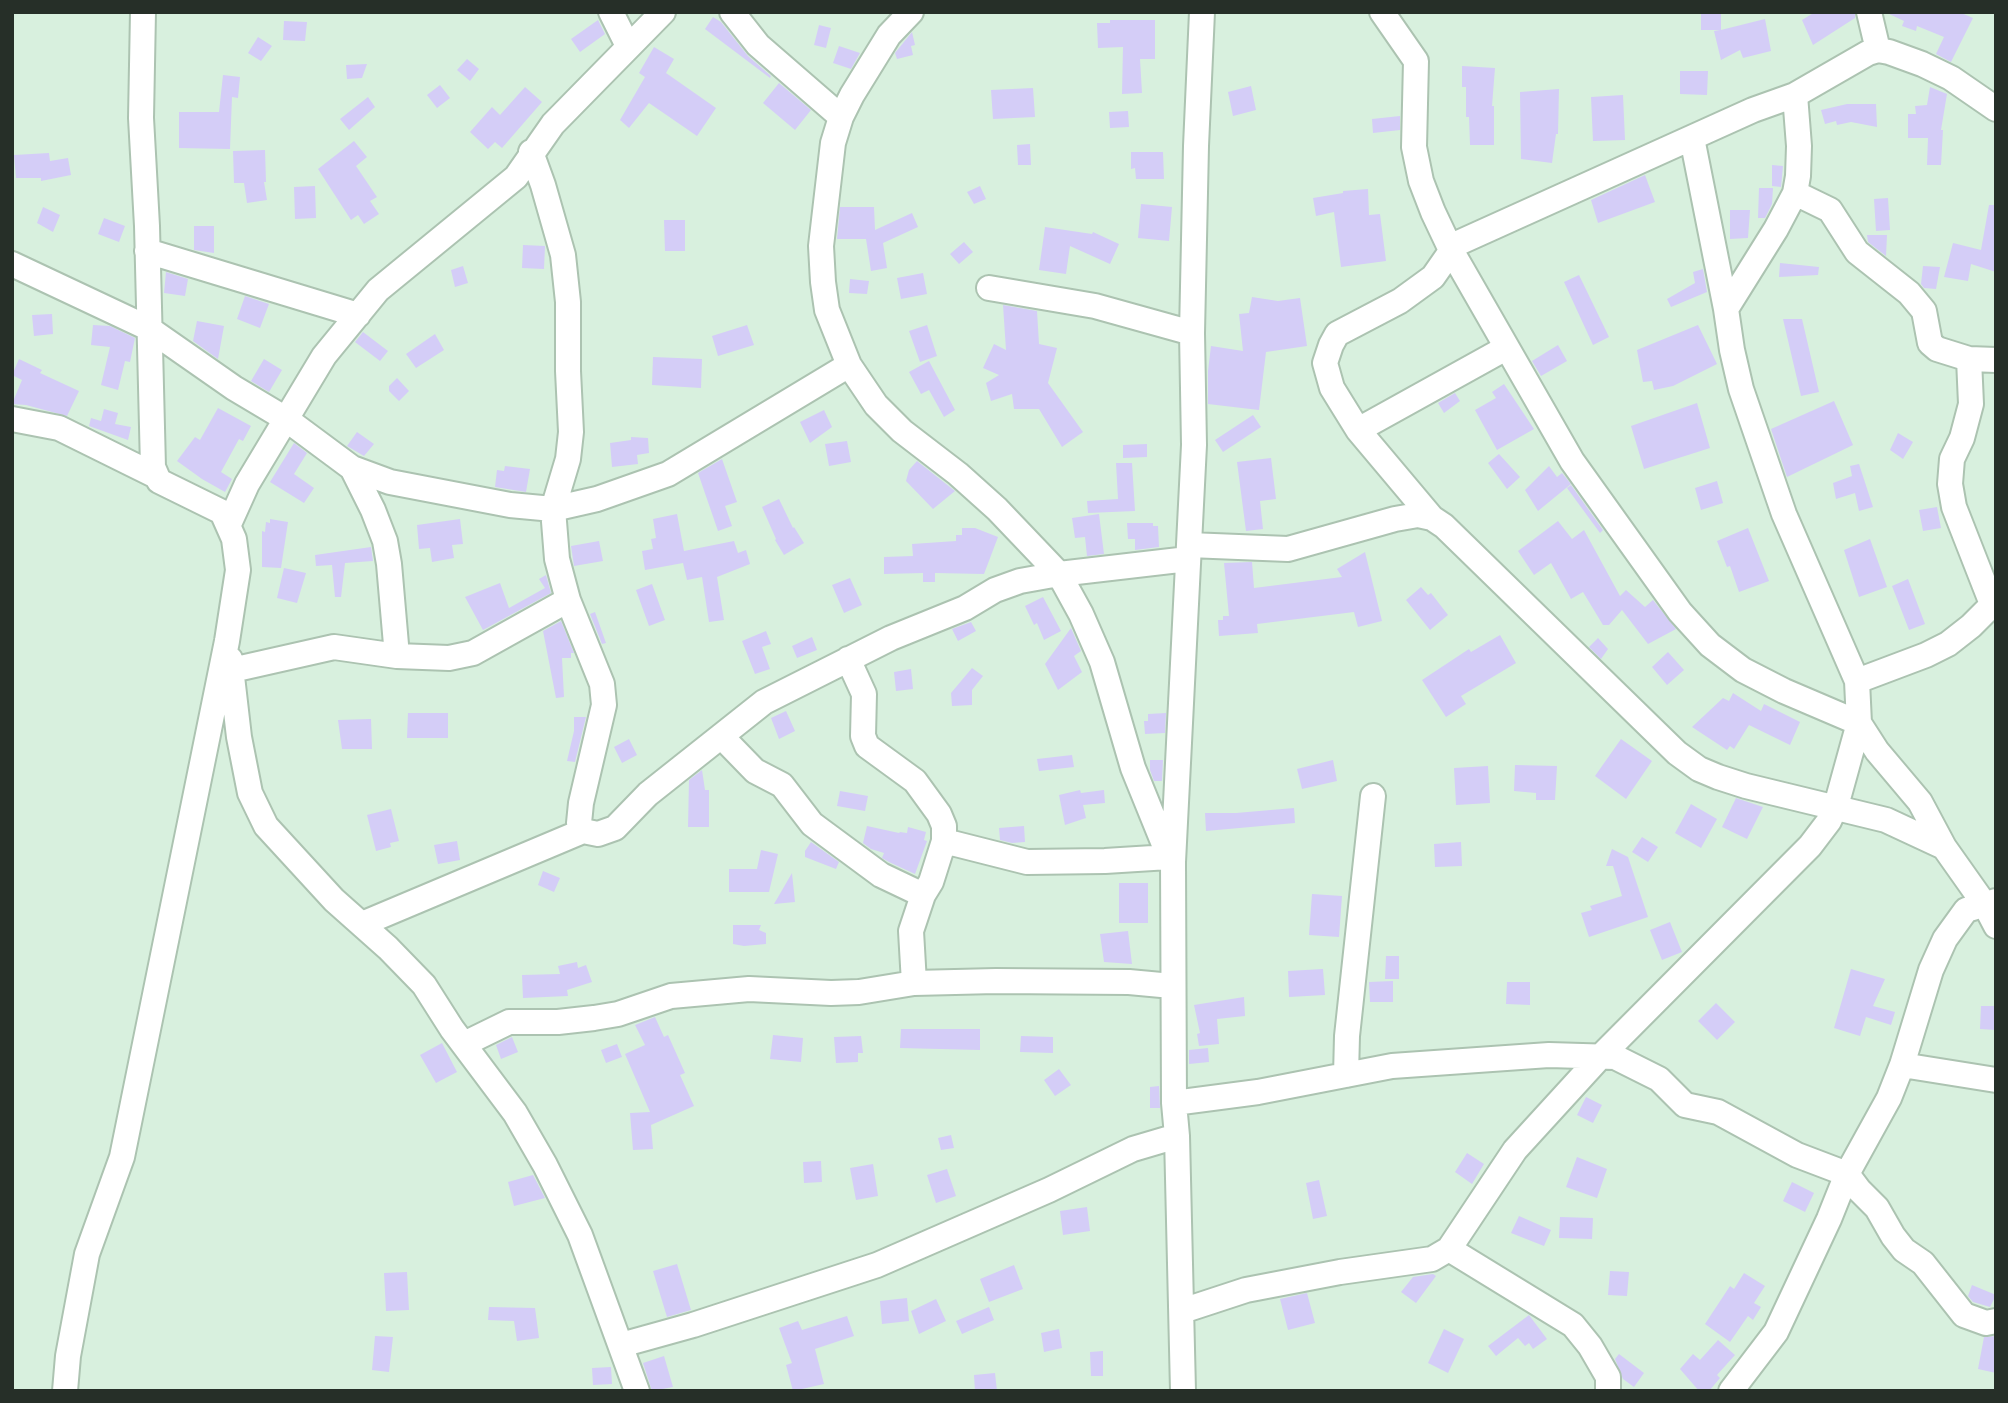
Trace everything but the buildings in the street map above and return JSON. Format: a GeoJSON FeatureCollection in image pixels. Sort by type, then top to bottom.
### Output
{"type":"FeatureCollection","features":[{"type":"Feature","properties":{"kind":"street"},"geometry":{"type":"LineString","coordinates":[[65,1391],[68,1356],[87,1254],[122,1157],[227,641],[238,570],[229,524],[222,512],[159,481],[153,467],[141,118],[143,12]]}},
{"type":"Feature","properties":{"kind":"street"},"geometry":{"type":"LineString","coordinates":[[611,12],[628,46]]}},
{"type":"Feature","properties":{"kind":"street"},"geometry":{"type":"LineString","coordinates":[[229,524],[247,484],[324,356],[378,290],[516,177],[553,124],[663,12]]}},
{"type":"Feature","properties":{"kind":"street"},"geometry":{"type":"LineString","coordinates":[[732,12],[758,46],[841,117]]}},
{"type":"Feature","properties":{"kind":"street"},"geometry":{"type":"LineString","coordinates":[[911,12],[889,35],[852,95],[841,117],[833,143],[821,246],[827,310],[849,365],[876,405],[902,431],[958,474],[997,509],[1059,574],[1081,614],[1102,662],[1129,758],[1171,860]]}},
{"type":"Feature","properties":{"kind":"street"},"geometry":{"type":"LineString","coordinates":[[1183,1391],[1174,1103],[1171,860],[1194,445],[1192,333],[1202,12]]}},
{"type":"Feature","properties":{"kind":"street"},"geometry":{"type":"LineString","coordinates":[[1381,12],[1416,61],[1414,147],[1417,167],[1433,212],[1451,250],[1506,348],[1586,481],[1680,612],[1710,645],[1743,670],[1859,723],[1877,751],[1920,802],[1944,847],[1992,910]]}},
{"type":"Feature","properties":{"kind":"street"},"geometry":{"type":"LineString","coordinates":[[1869,12],[1878,50]]}},
{"type":"Feature","properties":{"kind":"street"},"geometry":{"type":"LineString","coordinates":[[1944,847],[1886,820],[1746,786],[1699,769],[1677,753],[1433,518],[1358,430],[1332,388],[1325,363],[1337,334],[1400,301],[1433,277],[1451,250],[1466,238],[1753,110],[1795,95],[1868,53],[1878,50],[1889,52],[1922,64],[1951,78],[1996,109]]}},
{"type":"Feature","properties":{"kind":"street"},"geometry":{"type":"LineString","coordinates":[[1726,309],[1795,193],[1799,146],[1795,95]]}},
{"type":"Feature","properties":{"kind":"street"},"geometry":{"type":"LineString","coordinates":[[1182,1311],[1246,1290],[1340,1272],[1432,1259],[1449,1249],[1515,1150],[1600,1057],[1810,846],[1829,821],[1836,806],[1859,723],[1857,681],[1845,649],[1804,563],[1768,471],[1741,389],[1692,138]]}},
{"type":"Feature","properties":{"kind":"street"},"geometry":{"type":"LineString","coordinates":[[531,152],[563,255],[568,302],[571,432],[568,459],[554,509],[557,559],[568,600],[602,684],[604,705],[581,803],[579,823],[583,831]]}},
{"type":"Feature","properties":{"kind":"street"},"geometry":{"type":"LineString","coordinates":[[1795,193],[1830,210],[1857,252],[1909,293],[1924,311],[1930,342],[1937,349],[1969,359],[1996,360]]}},
{"type":"Feature","properties":{"kind":"street"},"geometry":{"type":"LineString","coordinates":[[147,251],[358,315]]}},
{"type":"Feature","properties":{"kind":"street"},"geometry":{"type":"LineString","coordinates":[[12,264],[148,328],[234,388],[286,419],[352,468],[390,482],[510,505],[554,509],[597,499],[668,474],[849,365]]}},
{"type":"Feature","properties":{"kind":"street"},"geometry":{"type":"LineString","coordinates":[[989,288],[1095,306],[1192,333]]}},
{"type":"Feature","properties":{"kind":"street"},"geometry":{"type":"LineString","coordinates":[[1358,430],[1506,348]]}},
{"type":"Feature","properties":{"kind":"street"},"geometry":{"type":"LineString","coordinates":[[1857,681],[1926,656],[1948,644],[1971,626],[1994,602],[1954,507],[1950,484],[1952,458],[1962,438],[1972,404],[1969,359]]}},
{"type":"Feature","properties":{"kind":"street"},"geometry":{"type":"LineString","coordinates":[[12,419],[59,428],[156,476]]}},
{"type":"Feature","properties":{"kind":"street"},"geometry":{"type":"LineString","coordinates":[[352,468],[385,541],[397,656]]}},
{"type":"Feature","properties":{"kind":"street"},"geometry":{"type":"LineString","coordinates":[[362,925],[583,831],[598,834],[615,828],[648,794],[764,702],[891,638],[965,608],[995,590],[1020,580],[1189,552],[1288,549],[1395,519],[1418,515],[1433,518]]}},
{"type":"Feature","properties":{"kind":"street"},"geometry":{"type":"LineString","coordinates":[[232,670],[334,647],[397,656],[449,659],[473,653],[568,600]]}},
{"type":"Feature","properties":{"kind":"street"},"geometry":{"type":"LineString","coordinates":[[227,641],[239,737],[250,793],[266,826],[326,892],[424,985],[515,1113],[580,1235],[637,1391]]}},
{"type":"Feature","properties":{"kind":"street"},"geometry":{"type":"LineString","coordinates":[[848,659],[864,694],[863,736],[867,746],[915,781],[939,814],[944,826],[944,841],[911,931],[914,983]]}},
{"type":"Feature","properties":{"kind":"street"},"geometry":{"type":"LineString","coordinates":[[721,736],[755,771],[782,785],[812,824],[881,875],[923,895]]}},
{"type":"Feature","properties":{"kind":"street"},"geometry":{"type":"LineString","coordinates":[[1346,1075],[1347,1036],[1373,796]]}},
{"type":"Feature","properties":{"kind":"street"},"geometry":{"type":"LineString","coordinates":[[944,841],[1027,862],[1171,860]]}},
{"type":"Feature","properties":{"kind":"street"},"geometry":{"type":"LineString","coordinates":[[1731,1391],[1776,1332],[1847,1174],[1889,1098],[1931,970],[1945,939],[1966,910],[1992,910]]}},
{"type":"Feature","properties":{"kind":"street"},"geometry":{"type":"LineString","coordinates":[[464,1044],[509,1022],[558,1022],[606,1016],[671,996],[749,989],[859,992],[914,983],[1129,982],[1172,986]]}},
{"type":"Feature","properties":{"kind":"street"},"geometry":{"type":"LineString","coordinates":[[1174,1103],[1258,1092],[1392,1066],[1549,1055],[1615,1057],[1659,1079],[1685,1105],[1718,1112],[1797,1156],[1847,1174],[1858,1190],[1877,1208],[1904,1250],[1923,1263],[1964,1315],[1986,1323],[1996,1321]]}},
{"type":"Feature","properties":{"kind":"street"},"geometry":{"type":"LineString","coordinates":[[1902,1065],[1996,1080]]}},
{"type":"Feature","properties":{"kind":"street"},"geometry":{"type":"LineString","coordinates":[[621,1345],[693,1325],[877,1265],[1015,1205],[1132,1149],[1177,1136]]}},
{"type":"Feature","properties":{"kind":"street"},"geometry":{"type":"LineString","coordinates":[[1449,1249],[1573,1325],[1591,1346],[1608,1377],[1608,1391]]}}]}
